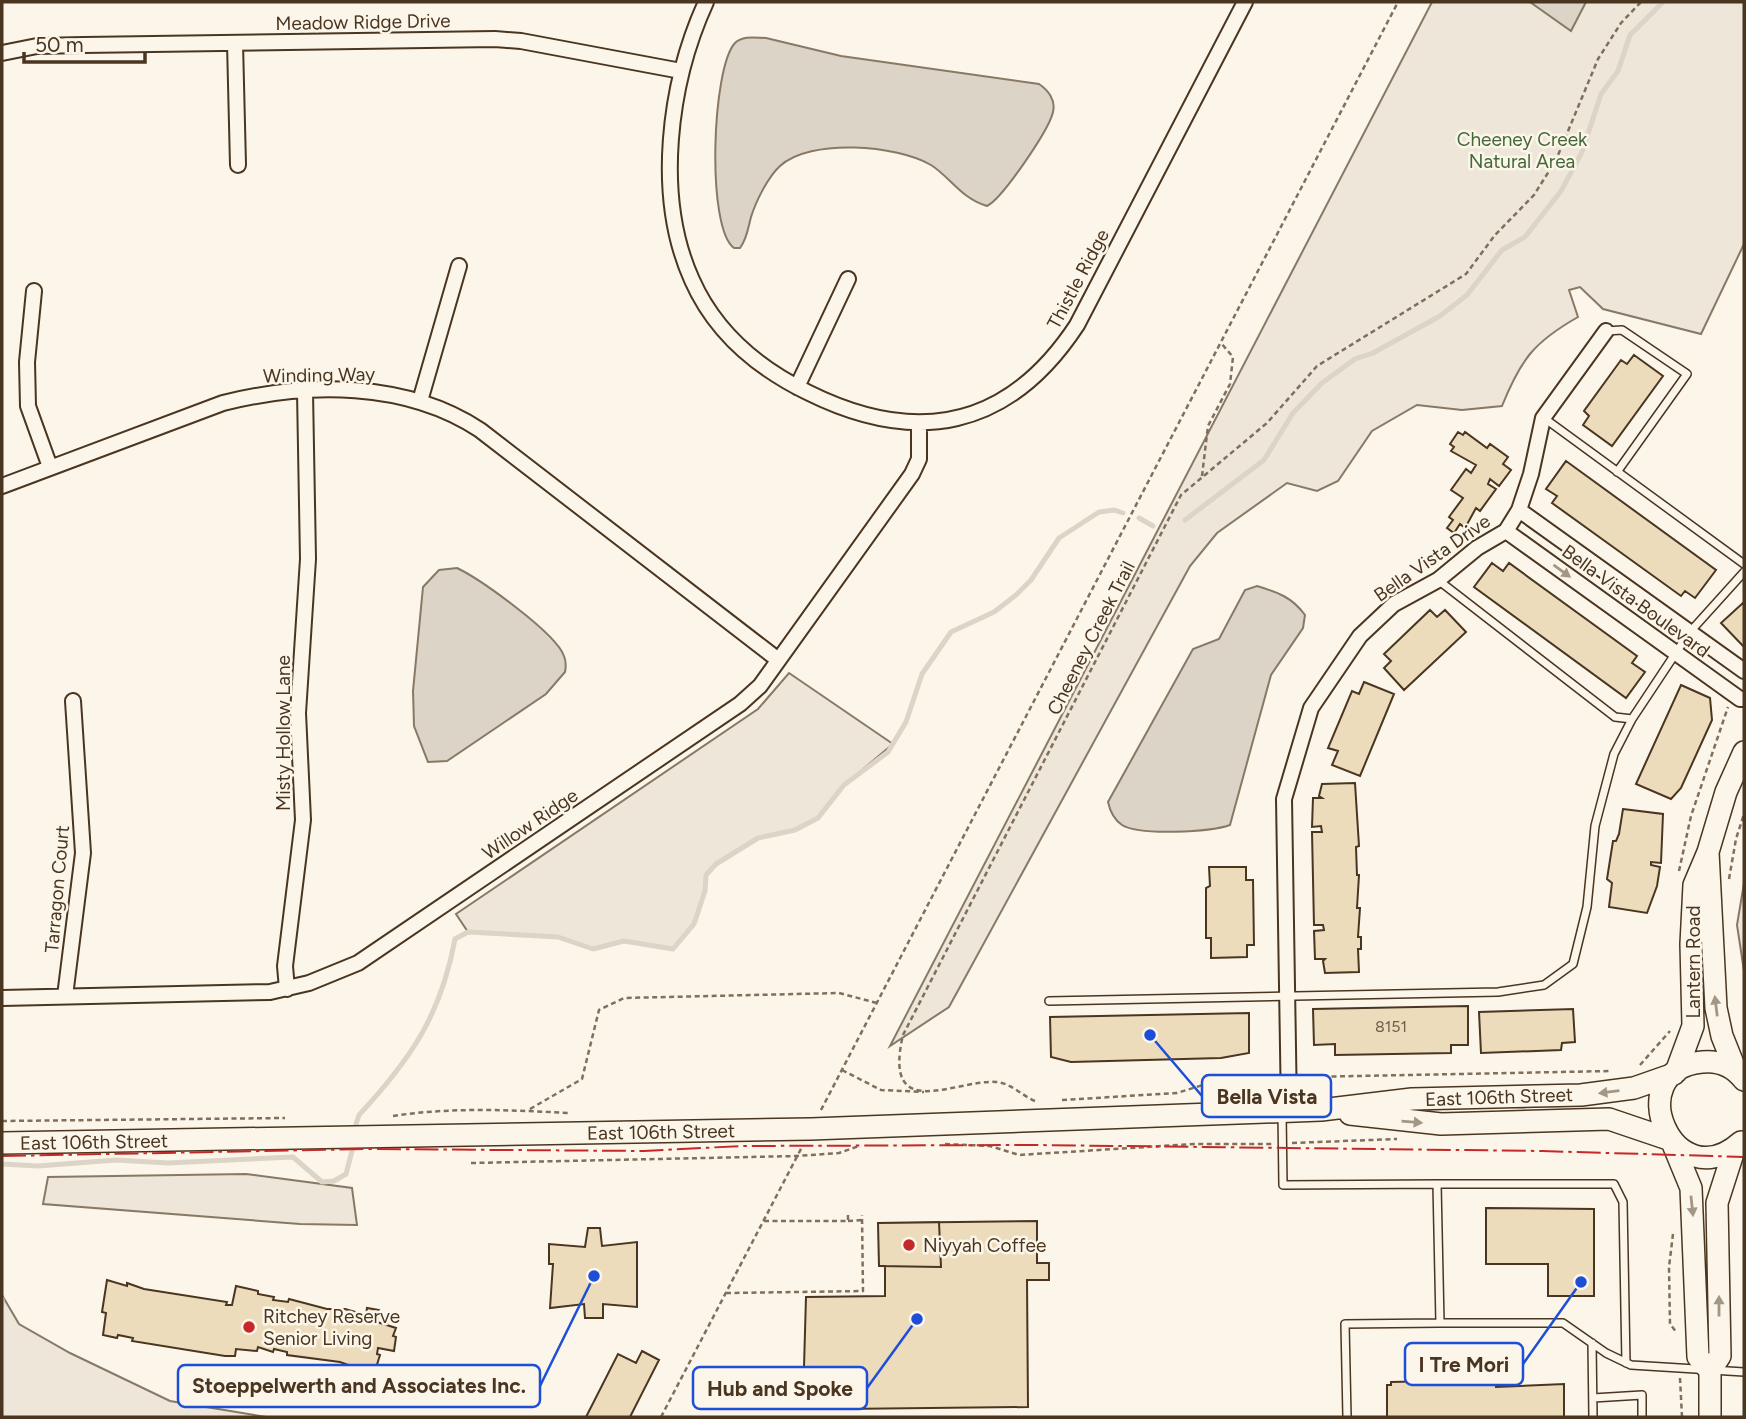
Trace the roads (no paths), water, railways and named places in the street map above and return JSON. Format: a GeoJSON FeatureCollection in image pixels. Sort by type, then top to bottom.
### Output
{"type":"FeatureCollection","features":[{"type":"Feature","properties":{"kind":"main road","name":"Lantern Road"},"geometry":{"type":"LineString","coordinates":[[1710,1371],[1699,1357],[1691,1188],[1662,1126],[1659,1110],[1661,1094],[1675,1073],[1692,1030],[1692,896],[1697,873],[1708,852],[1720,810],[1744,752]]}},
{"type":"Feature","properties":{"kind":"main road","name":"Lantern Road"},"geometry":{"type":"LineString","coordinates":[[1708,852],[1716,1008],[1722,1036],[1742,1076]]}},
{"type":"Feature","properties":{"kind":"main road","name":"East 106th Street"},"geometry":{"type":"LineString","coordinates":[[1321,1110],[1412,1099],[1581,1095],[1634,1088],[1675,1073],[1690,1064],[1706,1061],[1722,1063],[1742,1076]]}},
{"type":"Feature","properties":{"kind":"main road","name":"East 106th Street"},"geometry":{"type":"LineString","coordinates":[[2,1143],[811,1129],[1285,1110],[1321,1110],[1441,1124],[1609,1119],[1671,1141],[1698,1155],[1717,1155],[1741,1141]]}},
{"type":"Feature","properties":{"kind":"main road"},"geometry":{"type":"LineString","coordinates":[[1710,1417],[1710,1371],[1720,1356],[1718,1195],[1741,1141]]}},
{"type":"Feature","properties":{"kind":"street","name":"Thistle Ridge"},"geometry":{"type":"LineString","coordinates":[[706,2],[681,71],[675,109],[672,183],[675,219],[686,265],[705,305],[722,328],[764,369],[797,387],[873,419],[919,424],[951,419],[1004,399],[1043,370],[1060,351],[1077,326],[1245,2]]}},
{"type":"Feature","properties":{"kind":"street","name":"Meadow Ridge Drive"},"geometry":{"type":"LineString","coordinates":[[2,53],[37,46],[508,40],[681,71]]}},
{"type":"Feature","properties":{"kind":"street"},"geometry":{"type":"LineString","coordinates":[[235,43],[238,165]]}},
{"type":"Feature","properties":{"kind":"street"},"geometry":{"type":"LineString","coordinates":[[420,401],[459,266]]}},
{"type":"Feature","properties":{"kind":"street"},"geometry":{"type":"LineString","coordinates":[[797,387],[848,279]]}},
{"type":"Feature","properties":{"kind":"street"},"geometry":{"type":"LineString","coordinates":[[34,291],[27,362],[28,406],[50,467]]}},
{"type":"Feature","properties":{"kind":"street","name":"Bella Vista Drive"},"geometry":{"type":"LineString","coordinates":[[1285,1110],[1287,994],[1283,799],[1311,708],[1360,636],[1394,604],[1438,580],[1477,548],[1506,531],[1519,510],[1531,474],[1544,418],[1606,331]]}},
{"type":"Feature","properties":{"kind":"street","name":"Winding Way"},"geometry":{"type":"LineString","coordinates":[[2,486],[223,403],[252,396],[368,391],[420,401],[446,410],[480,430],[777,659]]}},
{"type":"Feature","properties":{"kind":"street","name":"Misty Hollow Lane"},"geometry":{"type":"LineString","coordinates":[[287,989],[285,966],[303,820],[298,703],[308,559],[305,392]]}},
{"type":"Feature","properties":{"kind":"street","name":"Willow Ridge"},"geometry":{"type":"LineString","coordinates":[[2,998],[287,989],[329,976],[358,963],[740,704],[760,686],[912,474],[919,459],[919,424]]}},
{"type":"Feature","properties":{"kind":"street","name":"Bella Vista Boulevard"},"geometry":{"type":"LineString","coordinates":[[1519,510],[1744,671]]}},
{"type":"Feature","properties":{"kind":"street","name":"Bella Vista Boulevard"},"geometry":{"type":"LineString","coordinates":[[1506,531],[1740,699],[1744,699]]}},
{"type":"Feature","properties":{"kind":"street","name":"Tarragon Court"},"geometry":{"type":"LineString","coordinates":[[65,996],[83,853],[73,701]]}},
{"type":"Feature","properties":{"kind":"lane"},"geometry":{"type":"LineString","coordinates":[[1606,331],[1622,330],[1688,374],[1617,472]]}},
{"type":"Feature","properties":{"kind":"lane"},"geometry":{"type":"LineString","coordinates":[[1544,418],[1744,564]]}},
{"type":"Feature","properties":{"kind":"lane"},"geometry":{"type":"LineString","coordinates":[[1049,1001],[1287,994],[1498,992],[1544,985],[1573,964],[1587,907],[1595,826],[1614,754],[1632,719],[1689,633],[1744,572]]}},
{"type":"Feature","properties":{"kind":"lane"},"geometry":{"type":"LineString","coordinates":[[1438,580],[1615,717],[1632,719]]}},
{"type":"Feature","properties":{"kind":"lane"},"geometry":{"type":"LineString","coordinates":[[1285,1110],[1283,1185],[1614,1184],[1623,1202],[1626,1363]]}},
{"type":"Feature","properties":{"kind":"lane"},"geometry":{"type":"LineString","coordinates":[[1437,1184],[1440,1323]]}},
{"type":"Feature","properties":{"kind":"lane"},"geometry":{"type":"LineString","coordinates":[[1347,1417],[1345,1324],[1563,1323],[1626,1363],[1744,1372]]}},
{"type":"Feature","properties":{"kind":"lane"},"geometry":{"type":"LineString","coordinates":[[1592,1343],[1593,1417]]}},
{"type":"Feature","properties":{"kind":"lane"},"geometry":{"type":"LineString","coordinates":[[1593,1398],[1642,1395],[1642,1417]]}},
{"type":"Feature","properties":{"kind":"waterway"},"geometry":{"type":"LineString","coordinates":[[1185,520],[1264,460],[1293,413],[1322,383],[1355,359],[1373,353],[1440,316],[1467,295],[1502,250],[1525,237],[1561,191],[1582,152],[1601,94],[1618,71],[1630,35],[1663,2]]}},
{"type":"Feature","properties":{"kind":"waterway"},"geometry":{"type":"LineString","coordinates":[[355,1127],[359,1115],[394,1075],[421,1034],[441,991],[455,939],[468,932],[558,937],[593,949],[624,941],[673,949],[694,924],[705,891],[706,875],[716,864],[758,838],[795,830],[818,818],[844,785],[888,752],[906,722],[922,674],[951,632],[994,612],[1016,595],[1031,580],[1059,538],[1099,512],[1114,510],[1123,513]]}},
{"type":"Feature","properties":{"kind":"waterway"},"geometry":{"type":"LineString","coordinates":[[1139,518],[1153,526]]}},
{"type":"Feature","properties":{"kind":"waterway"},"geometry":{"type":"LineString","coordinates":[[2,1164],[38,1166],[116,1160],[168,1163],[293,1157],[322,1182],[334,1181],[346,1174],[353,1147]]}},
{"type":"Feature","properties":{"kind":"waterway"},"geometry":{"type":"LineString","coordinates":[[2,1299],[2,1304]]}},
{"type":"Feature","properties":{"kind":"place","name":"Bella Vista"},"geometry":{"type":"Point","coordinates":[1150,1035]}},
{"type":"Feature","properties":{"kind":"place","name":"Niyyah Coffee"},"geometry":{"type":"Point","coordinates":[909,1245]}},
{"type":"Feature","properties":{"kind":"place","name":"Stoeppelwerth and Associates Inc."},"geometry":{"type":"Point","coordinates":[594,1276]}},
{"type":"Feature","properties":{"kind":"place","name":"I Tre Mori"},"geometry":{"type":"Point","coordinates":[1581,1282]}},
{"type":"Feature","properties":{"kind":"place","name":"Hub and Spoke"},"geometry":{"type":"Point","coordinates":[917,1319]}},
{"type":"Feature","properties":{"kind":"place","name":"Ritchey Reserve Senior Living"},"geometry":{"type":"Point","coordinates":[249,1327]}},
{"type":"Feature","properties":{"kind":"park label","name":"Cheeney Creek Natural Area"},"geometry":{"type":"Point","coordinates":[1522,150]}}]}
